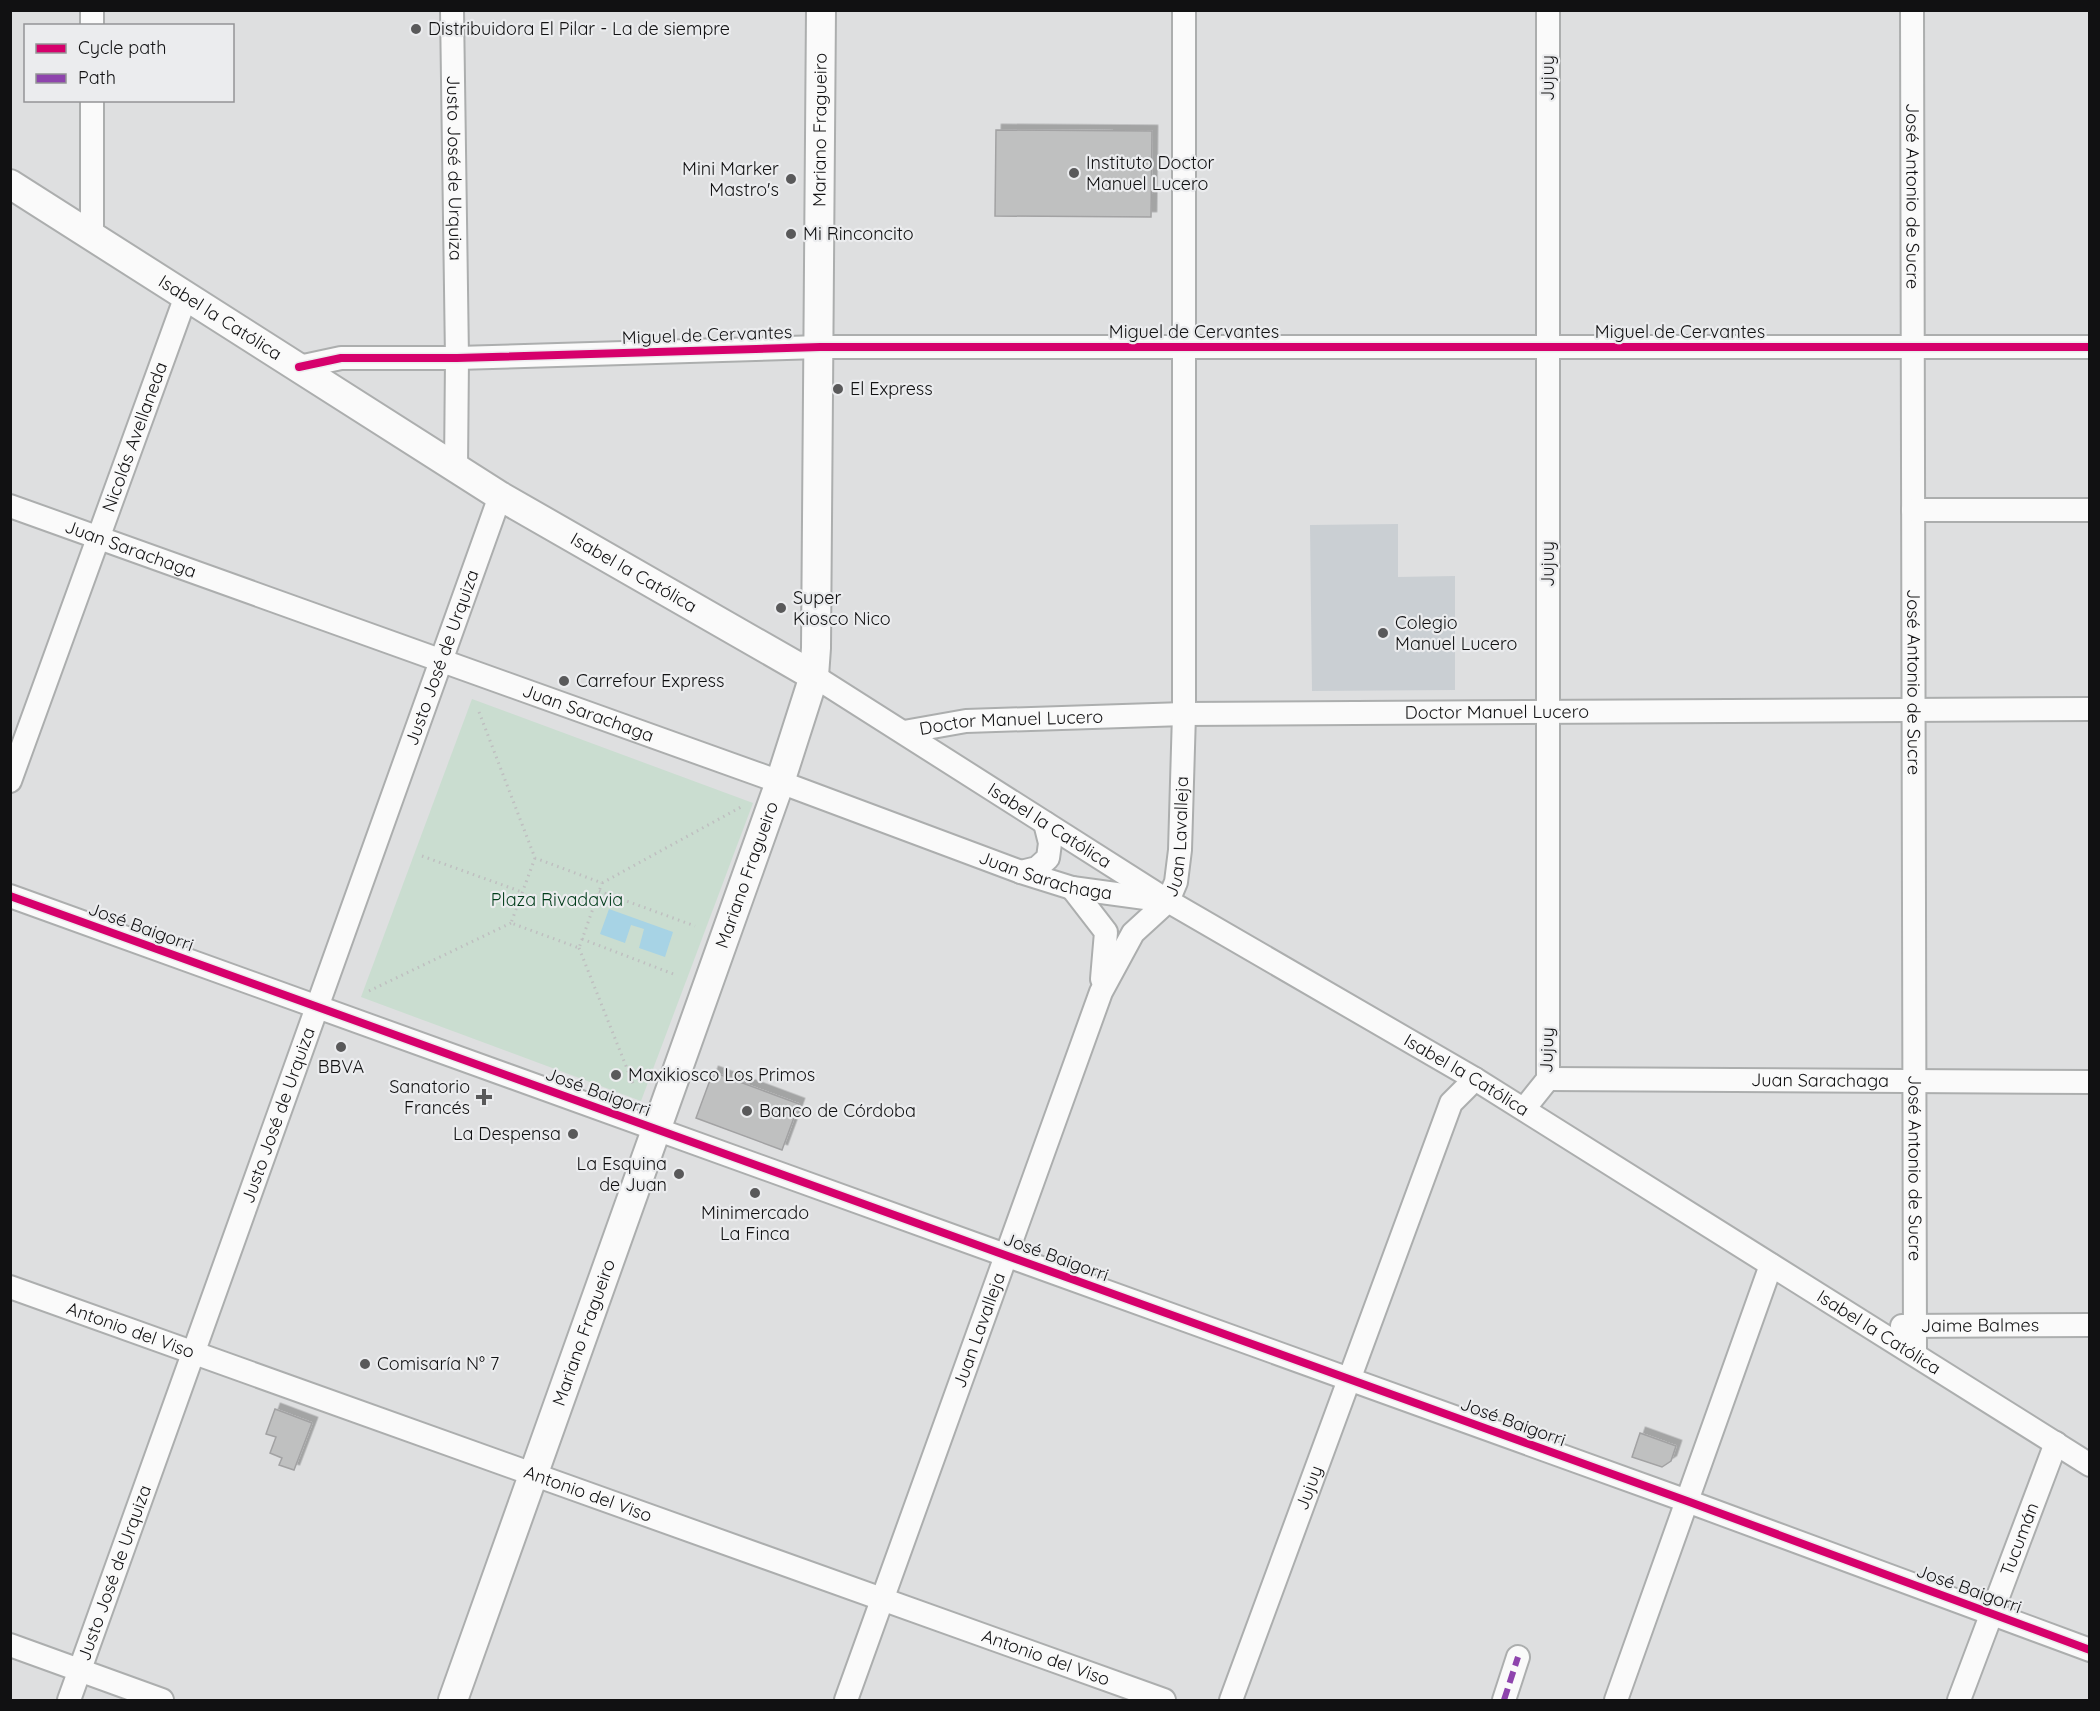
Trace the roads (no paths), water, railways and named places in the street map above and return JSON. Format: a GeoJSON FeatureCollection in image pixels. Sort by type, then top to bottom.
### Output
{"type":"FeatureCollection","features":[{"type":"Feature","properties":{"kind":"main road","name":"Mariano Fragueiro"},"geometry":{"type":"LineString","coordinates":[[453,1701],[780,782],[814,676],[820,346],[821,10]]}},
{"type":"Feature","properties":{"kind":"main road","name":"Isabel la Católica"},"geometry":{"type":"LineString","coordinates":[[10,184],[500,496],[814,676]]}},
{"type":"Feature","properties":{"kind":"street","name":"Justo José de Urquiza"},"geometry":{"type":"LineString","coordinates":[[452,10],[457,358],[456,468]]}},
{"type":"Feature","properties":{"kind":"street","name":"Juan Lavalleja"},"geometry":{"type":"LineString","coordinates":[[846,1701],[1101,992],[1133,933],[1168,901],[1176,882],[1180,850],[1184,714],[1184,10]]}},
{"type":"Feature","properties":{"kind":"street","name":"Jujuy"},"geometry":{"type":"LineString","coordinates":[[1524,1110],[1548,1079],[1548,10]]}},
{"type":"Feature","properties":{"kind":"street","name":"José Antonio de Sucre"},"geometry":{"type":"LineString","coordinates":[[1912,10],[1915,1354]]}},
{"type":"Feature","properties":{"kind":"street"},"geometry":{"type":"LineString","coordinates":[[92,102],[92,236]]}},
{"type":"Feature","properties":{"kind":"street","name":"Nicolás Avellaneda"},"geometry":{"type":"LineString","coordinates":[[10,781],[186,296]]}},
{"type":"Feature","properties":{"kind":"street","name":"Miguel de Cervantes"},"geometry":{"type":"LineString","coordinates":[[299,367],[341,358],[457,358],[820,346],[2090,347]]}},
{"type":"Feature","properties":{"kind":"street","name":"Justo José de Urquiza"},"geometry":{"type":"LineString","coordinates":[[69,1701],[500,496]]}},
{"type":"Feature","properties":{"kind":"street","name":"Juan Sarachaga"},"geometry":{"type":"LineString","coordinates":[[10,506],[780,782],[1021,872],[1072,888],[1168,901]]}},
{"type":"Feature","properties":{"kind":"street"},"geometry":{"type":"LineString","coordinates":[[1913,510],[2090,510]]}},
{"type":"Feature","properties":{"kind":"street","name":"Isabel la Católica"},"geometry":{"type":"LineString","coordinates":[[814,676],[1168,901],[1475,1079],[2090,1465]]}},
{"type":"Feature","properties":{"kind":"street","name":"Doctor Manuel Lucero"},"geometry":{"type":"LineString","coordinates":[[904,732],[966,721],[1184,714],[2090,709]]}},
{"type":"Feature","properties":{"kind":"street"},"geometry":{"type":"LineString","coordinates":[[1021,872],[1037,868],[1048,858],[1050,843],[1045,823]]}},
{"type":"Feature","properties":{"kind":"street"},"geometry":{"type":"LineString","coordinates":[[1072,888],[1096,916],[1106,932],[1101,992]]}},
{"type":"Feature","properties":{"kind":"street","name":"José Baigorri"},"geometry":{"type":"LineString","coordinates":[[10,896],[1687,1501],[2090,1650]]}},
{"type":"Feature","properties":{"kind":"street","name":"Jujuy"},"geometry":{"type":"LineString","coordinates":[[1231,1701],[1451,1103],[1475,1079]]}},
{"type":"Feature","properties":{"kind":"street","name":"Juan Sarachaga"},"geometry":{"type":"LineString","coordinates":[[1548,1079],[2090,1082]]}},
{"type":"Feature","properties":{"kind":"street"},"geometry":{"type":"LineString","coordinates":[[1616,1701],[1771,1265]]}},
{"type":"Feature","properties":{"kind":"street","name":"Antonio del Viso"},"geometry":{"type":"LineString","coordinates":[[10,1287],[1164,1701]]}},
{"type":"Feature","properties":{"kind":"street","name":"Jaime Balmes"},"geometry":{"type":"LineString","coordinates":[[1869,1326],[2090,1325]]}},
{"type":"Feature","properties":{"kind":"street","name":"Tucumán"},"geometry":{"type":"LineString","coordinates":[[1959,1701],[2056,1443]]}},
{"type":"Feature","properties":{"kind":"street"},"geometry":{"type":"LineString","coordinates":[[10,1645],[162,1701]]}},
{"type":"Feature","properties":{"kind":"street"},"geometry":{"type":"LineString","coordinates":[[1504,1701],[1518,1657]]}},
{"type":"Feature","properties":{"kind":"water"},"geometry":{"type":"Polygon","coordinates":[[[609,909],[673,932],[665,957],[639,948],[644,929],[631,925],[625,943],[600,934],[609,909]]]}},
{"type":"Feature","properties":{"kind":"place","name":"Distribuidora El Pilar - La de siempre"},"geometry":{"type":"Point","coordinates":[416,29]}},
{"type":"Feature","properties":{"kind":"place","name":"Instituto Doctor Manuel Lucero"},"geometry":{"type":"Point","coordinates":[1074,173]}},
{"type":"Feature","properties":{"kind":"place","name":"Mini Marker Mastro's"},"geometry":{"type":"Point","coordinates":[791,179]}},
{"type":"Feature","properties":{"kind":"place","name":"Mi Rinconcito"},"geometry":{"type":"Point","coordinates":[791,234]}},
{"type":"Feature","properties":{"kind":"place","name":"El Express"},"geometry":{"type":"Point","coordinates":[838,389]}},
{"type":"Feature","properties":{"kind":"place","name":"Super Kiosco Nico"},"geometry":{"type":"Point","coordinates":[781,608]}},
{"type":"Feature","properties":{"kind":"place","name":"Colegio Manuel Lucero"},"geometry":{"type":"Point","coordinates":[1383,633]}},
{"type":"Feature","properties":{"kind":"place","name":"Carrefour Express"},"geometry":{"type":"Point","coordinates":[564,681]}},
{"type":"Feature","properties":{"kind":"place","name":"BBVA"},"geometry":{"type":"Point","coordinates":[341,1047]}},
{"type":"Feature","properties":{"kind":"place","name":"Maxikiosco Los Primos"},"geometry":{"type":"Point","coordinates":[616,1075]}},
{"type":"Feature","properties":{"kind":"place","name":"Sanatorio Francés"},"geometry":{"type":"Point","coordinates":[484,1097]}},
{"type":"Feature","properties":{"kind":"place","name":"Banco de Córdoba"},"geometry":{"type":"Point","coordinates":[747,1111]}},
{"type":"Feature","properties":{"kind":"place","name":"La Despensa"},"geometry":{"type":"Point","coordinates":[573,1134]}},
{"type":"Feature","properties":{"kind":"place","name":"La Esquina de Juan"},"geometry":{"type":"Point","coordinates":[679,1174]}},
{"type":"Feature","properties":{"kind":"place","name":"Minimercado La Finca"},"geometry":{"type":"Point","coordinates":[755,1193]}},
{"type":"Feature","properties":{"kind":"place","name":"Comisaría N° 7"},"geometry":{"type":"Point","coordinates":[365,1364]}},
{"type":"Feature","properties":{"kind":"park label","name":"Plaza Rivadavia"},"geometry":{"type":"Point","coordinates":[557,900]}}]}
